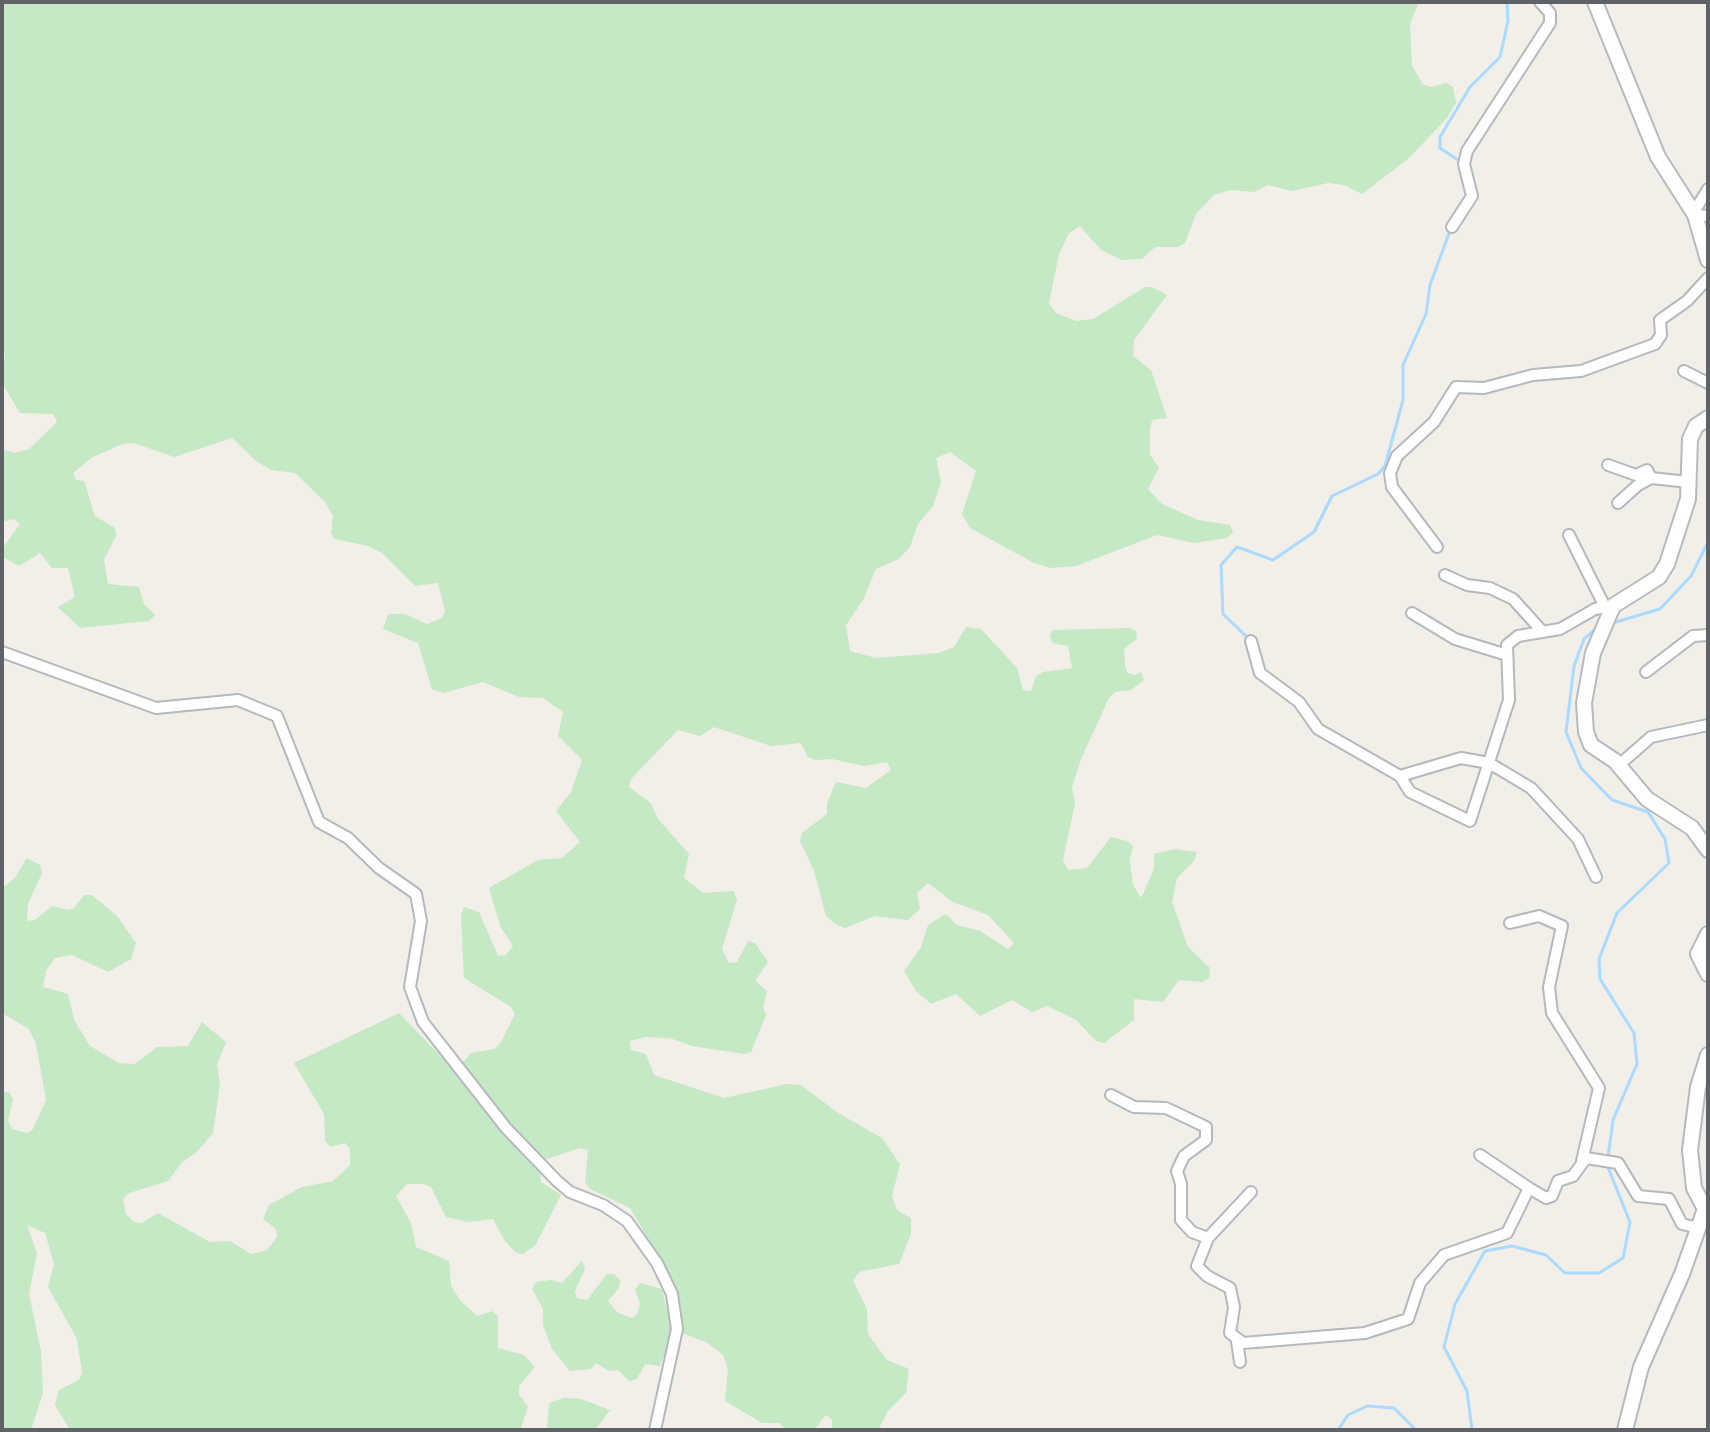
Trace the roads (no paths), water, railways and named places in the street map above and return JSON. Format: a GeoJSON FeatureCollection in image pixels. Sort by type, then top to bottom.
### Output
{"type":"FeatureCollection","features":[{"type":"Feature","properties":{"kind":"street"},"geometry":{"type":"LineString","coordinates":[[1452,227],[1472,196],[1464,164],[1467,151],[1550,23],[1550,13],[1540,2]]}},
{"type":"Feature","properties":{"kind":"street"},"geometry":{"type":"LineString","coordinates":[[1595,2],[1658,157],[1699,214],[1708,260]]}},
{"type":"Feature","properties":{"kind":"street"},"geometry":{"type":"LineString","coordinates":[[1699,214],[1708,189]]}},
{"type":"Feature","properties":{"kind":"street"},"geometry":{"type":"LineString","coordinates":[[1437,547],[1392,487],[1390,473],[1397,456],[1434,422],[1456,387],[1484,388],[1533,375],[1581,371],[1655,344],[1661,335],[1660,319],[1687,301],[1708,278]]}},
{"type":"Feature","properties":{"kind":"street"},"geometry":{"type":"LineString","coordinates":[[1684,371],[1708,383]]}},
{"type":"Feature","properties":{"kind":"street"},"geometry":{"type":"LineString","coordinates":[[1251,641],[1260,673],[1299,702],[1318,729],[1400,776],[1410,792],[1467,822],[1509,700],[1504,654],[1511,640],[1541,630],[1560,629],[1610,608],[1663,572],[1686,511],[1690,439],[1696,426],[1708,418]]}},
{"type":"Feature","properties":{"kind":"street"},"geometry":{"type":"LineString","coordinates":[[1608,465],[1636,475],[1647,470],[1651,478]]}},
{"type":"Feature","properties":{"kind":"street"},"geometry":{"type":"LineString","coordinates":[[1618,503],[1651,478],[1689,482]]}},
{"type":"Feature","properties":{"kind":"street"},"geometry":{"type":"LineString","coordinates":[[1569,535],[1610,608],[1585,685],[1584,720],[1591,745],[1619,765],[1647,799],[1692,828],[1708,850]]}},
{"type":"Feature","properties":{"kind":"street"},"geometry":{"type":"LineString","coordinates":[[1445,575],[1467,585],[1490,588],[1513,599],[1541,630]]}},
{"type":"Feature","properties":{"kind":"street"},"geometry":{"type":"LineString","coordinates":[[1412,613],[1455,639],[1504,654]]}},
{"type":"Feature","properties":{"kind":"street"},"geometry":{"type":"LineString","coordinates":[[1646,672],[1693,636],[1708,635]]}},
{"type":"Feature","properties":{"kind":"street"},"geometry":{"type":"LineString","coordinates":[[2,652],[156,708],[238,700],[277,716],[319,822],[356,844],[379,868],[416,894],[421,921],[410,987],[423,1022],[506,1128],[547,1171],[570,1192],[603,1205],[627,1221],[657,1263],[672,1294],[677,1329],[655,1430]]}},
{"type":"Feature","properties":{"kind":"street"},"geometry":{"type":"LineString","coordinates":[[1619,765],[1651,737],[1708,725]]}},
{"type":"Feature","properties":{"kind":"street"},"geometry":{"type":"LineString","coordinates":[[1400,776],[1452,758],[1489,763],[1531,788],[1562,820],[1578,839],[1596,877]]}},
{"type":"Feature","properties":{"kind":"street"},"geometry":{"type":"LineString","coordinates":[[1480,1155],[1529,1188],[1549,1197],[1558,1181],[1573,1176],[1582,1161],[1599,1088],[1552,1013],[1549,987],[1562,926],[1539,916],[1510,923]]}},
{"type":"Feature","properties":{"kind":"street"},"geometry":{"type":"LineString","coordinates":[[1708,934],[1698,954],[1708,974]]}},
{"type":"Feature","properties":{"kind":"street"},"geometry":{"type":"LineString","coordinates":[[1625,1430],[1641,1367],[1707,1209],[1694,1188],[1690,1150],[1698,1087],[1708,1055]]}},
{"type":"Feature","properties":{"kind":"street"},"geometry":{"type":"LineString","coordinates":[[1111,1095],[1134,1107],[1166,1108],[1207,1129],[1206,1140],[1184,1156],[1177,1171],[1181,1184],[1182,1221],[1192,1232],[1208,1238]]}},
{"type":"Feature","properties":{"kind":"street"},"geometry":{"type":"LineString","coordinates":[[1582,1161],[1590,1158],[1603,1163],[1617,1162],[1635,1185],[1639,1197],[1667,1198],[1682,1224],[1698,1228]]}},
{"type":"Feature","properties":{"kind":"street"},"geometry":{"type":"LineString","coordinates":[[1237,1341],[1243,1343],[1308,1336],[1335,1338],[1365,1333],[1408,1319],[1415,1307],[1417,1288],[1438,1261],[1449,1252],[1508,1232],[1529,1188]]}},
{"type":"Feature","properties":{"kind":"street"},"geometry":{"type":"LineString","coordinates":[[1240,1362],[1237,1341],[1230,1331],[1234,1307],[1230,1288],[1207,1276],[1198,1267],[1208,1238],[1251,1192]]}},
{"type":"Feature","properties":{"kind":"waterway"},"geometry":{"type":"LineString","coordinates":[[1461,162],[1440,148],[1440,137],[1470,87],[1500,57],[1508,21],[1507,2]]}},
{"type":"Feature","properties":{"kind":"waterway"},"geometry":{"type":"LineString","coordinates":[[1249,639],[1223,614],[1221,565],[1237,547],[1273,560],[1314,532],[1332,496],[1378,474],[1385,466],[1403,400],[1403,365],[1426,314],[1430,285],[1451,228]]}},
{"type":"Feature","properties":{"kind":"waterway"},"geometry":{"type":"LineString","coordinates":[[1609,624],[1660,609],[1691,576],[1708,542]]}},
{"type":"Feature","properties":{"kind":"waterway"},"geometry":{"type":"LineString","coordinates":[[1598,627],[1584,639],[1574,666],[1566,732],[1581,768],[1612,800],[1648,812],[1665,839],[1669,863],[1617,913],[1599,959],[1600,979],[1634,1033],[1637,1064],[1613,1120],[1608,1157]]}},
{"type":"Feature","properties":{"kind":"waterway"},"geometry":{"type":"LineString","coordinates":[[1472,1430],[1467,1391],[1444,1347],[1455,1304],[1485,1251],[1512,1246],[1546,1255],[1565,1273],[1599,1273],[1623,1258],[1630,1222],[1607,1165]]}},
{"type":"Feature","properties":{"kind":"waterway"},"geometry":{"type":"LineString","coordinates":[[1338,1430],[1348,1415],[1367,1406],[1394,1408],[1416,1430]]}}]}
